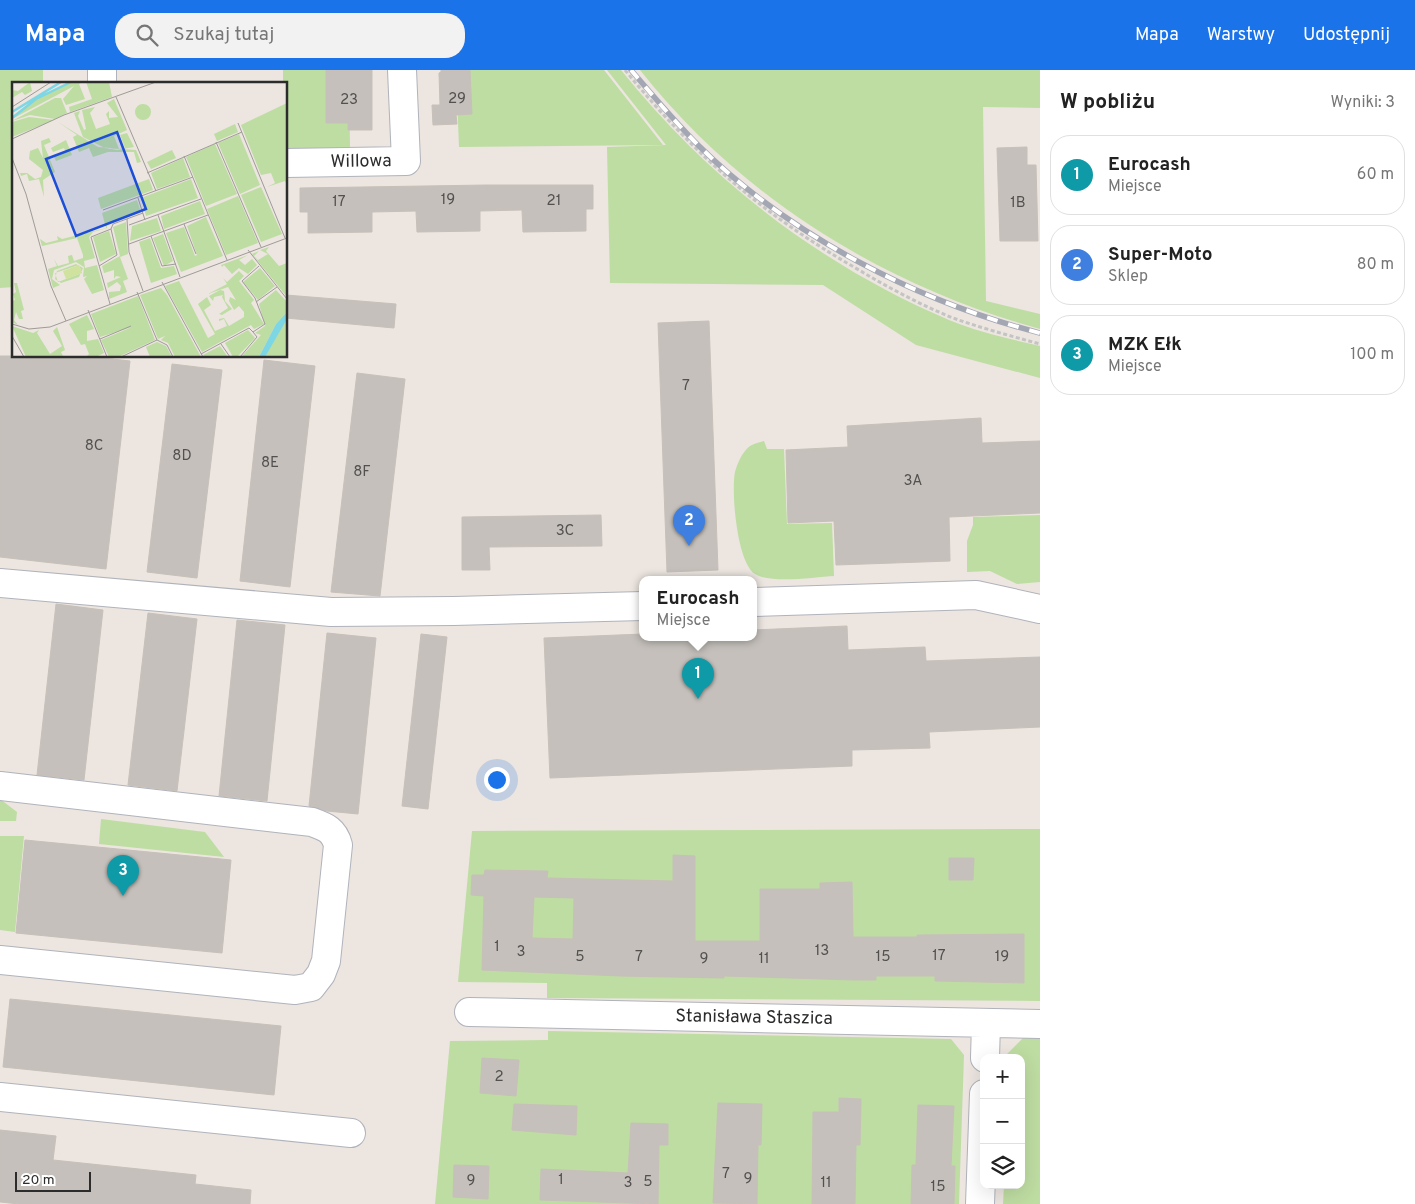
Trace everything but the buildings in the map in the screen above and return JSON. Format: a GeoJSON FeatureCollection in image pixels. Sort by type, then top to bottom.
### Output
{"type":"FeatureCollection","features":[{"type":"Feature","properties":{"kind":"street","name":"Willowa"},"geometry":{"type":"LineString","coordinates":[[288,163],[406,161],[402,70]]}},
{"type":"Feature","properties":{"kind":"street"},"geometry":{"type":"LineString","coordinates":[[0,583],[331,612],[454,612],[639,606]]}},
{"type":"Feature","properties":{"kind":"street"},"geometry":{"type":"LineString","coordinates":[[757,602],[976,595],[1040,608]]}},
{"type":"Feature","properties":{"kind":"street"},"geometry":{"type":"LineString","coordinates":[[0,786],[312,822],[328,828],[336,836],[338,845],[326,961],[321,974],[311,987],[295,990],[0,960]]}},
{"type":"Feature","properties":{"kind":"street","name":"Stanisława Staszica"},"geometry":{"type":"LineString","coordinates":[[469,1012],[1040,1024]]}},
{"type":"Feature","properties":{"kind":"street"},"geometry":{"type":"LineString","coordinates":[[985,1054],[986,1023]]}},
{"type":"Feature","properties":{"kind":"street"},"geometry":{"type":"LineString","coordinates":[[0,1097],[351,1133]]}},
{"type":"Feature","properties":{"kind":"street"},"geometry":{"type":"LineString","coordinates":[[980,1204],[984,1099]]}},
{"type":"Feature","properties":{"kind":"path"},"geometry":{"type":"LineString","coordinates":[[625,70],[655,106],[722,174],[746,195],[795,230],[872,278],[952,317],[1040,344]]}},
{"type":"Feature","properties":{"kind":"green space"},"geometry":{"type":"Polygon","coordinates":[[[0,70],[43,70],[43,82],[12,82],[12,287],[0,288],[0,70]]]}},
{"type":"Feature","properties":{"kind":"green space"},"geometry":{"type":"Polygon","coordinates":[[[283,70],[349,70],[350,148],[288,149],[288,82],[283,82],[283,70]]]}},
{"type":"Feature","properties":{"kind":"green space"},"geometry":{"type":"Polygon","coordinates":[[[456,70],[604,70],[663,145],[459,147],[456,70]]]}},
{"type":"Feature","properties":{"kind":"green space"},"geometry":{"type":"Polygon","coordinates":[[[607,70],[621,70],[655,110],[729,182],[769,215],[811,245],[901,298],[949,320],[983,332],[1040,346],[1040,378],[916,345],[823,285],[610,283],[607,147],[666,145],[607,70]]]}},
{"type":"Feature","properties":{"kind":"green space"},"geometry":{"type":"Polygon","coordinates":[[[640,70],[1040,70],[1040,108],[983,107],[986,301],[1040,314],[1040,329],[982,311],[926,288],[872,262],[819,231],[770,197],[723,158],[680,116],[640,70]]]}},
{"type":"Feature","properties":{"kind":"green space"},"geometry":{"type":"Polygon","coordinates":[[[764,441],[767,449],[784,449],[787,524],[832,523],[834,576],[771,579],[755,574],[749,567],[744,556],[737,526],[734,495],[735,472],[743,453],[754,444],[764,441]]]}},
{"type":"Feature","properties":{"kind":"green space"},"geometry":{"type":"Polygon","coordinates":[[[1040,515],[1040,582],[1017,584],[990,571],[967,572],[967,541],[973,525],[973,517],[1040,515]]]}},
{"type":"Feature","properties":{"kind":"green space"},"geometry":{"type":"Polygon","coordinates":[[[0,799],[17,812],[16,821],[0,821],[0,799]]]}},
{"type":"Feature","properties":{"kind":"green space"},"geometry":{"type":"Polygon","coordinates":[[[101,819],[205,832],[224,857],[99,844],[101,819]]]}},
{"type":"Feature","properties":{"kind":"green space"},"geometry":{"type":"Polygon","coordinates":[[[1040,829],[1040,1001],[547,998],[547,983],[458,982],[472,831],[1040,829]]]}},
{"type":"Feature","properties":{"kind":"green space"},"geometry":{"type":"Polygon","coordinates":[[[0,836],[24,836],[15,932],[0,930],[0,836]]]}},
{"type":"Feature","properties":{"kind":"green space"},"geometry":{"type":"Polygon","coordinates":[[[548,1031],[951,1039],[964,1055],[959,1204],[435,1204],[450,1041],[548,1040],[548,1031]]]}},
{"type":"Feature","properties":{"kind":"green space"},"geometry":{"type":"Polygon","coordinates":[[[1024,1037],[1040,1037],[1040,1204],[1003,1204],[1004,1189],[1025,1189],[1025,1054],[1007,1054],[1024,1037]]]}},
{"type":"Feature","properties":{"kind":"railway"},"geometry":{"type":"LineString","coordinates":[[631,70],[690,137],[734,178],[814,236],[902,284],[994,320],[1040,333]]}},
{"type":"Feature","properties":{"kind":"place","name":"Super-Moto"},"geometry":{"type":"Point","coordinates":[689,546]}},
{"type":"Feature","properties":{"kind":"place","name":"Eurocash"},"geometry":{"type":"Point","coordinates":[698,699]}},
{"type":"Feature","properties":{"kind":"place","name":"MZK Ełk"},"geometry":{"type":"Point","coordinates":[123,896]}}]}
